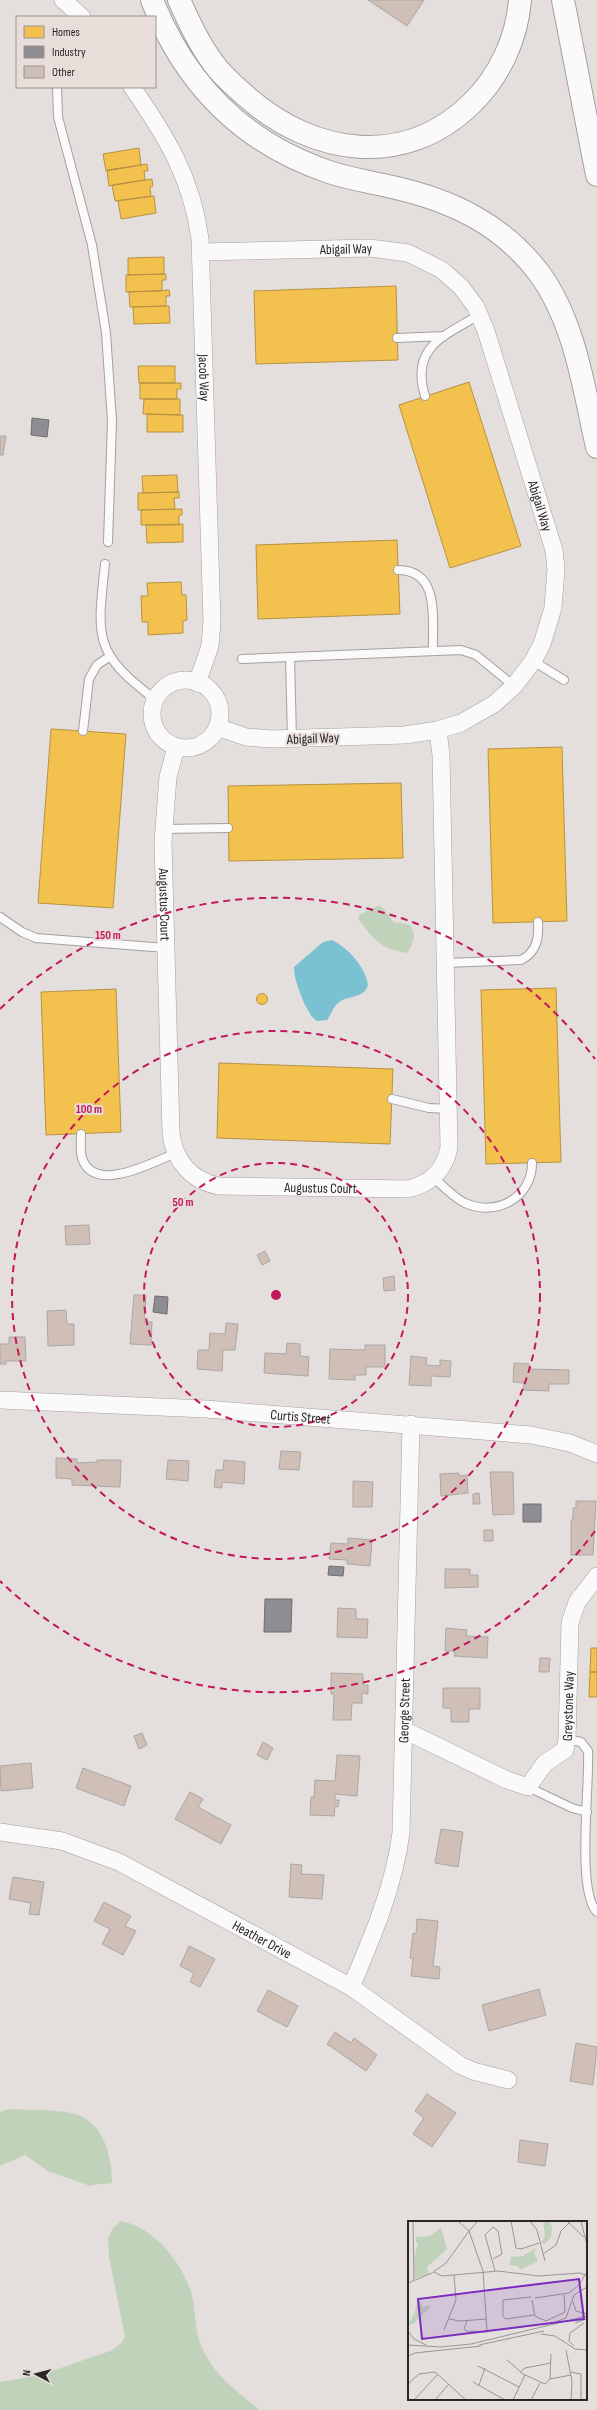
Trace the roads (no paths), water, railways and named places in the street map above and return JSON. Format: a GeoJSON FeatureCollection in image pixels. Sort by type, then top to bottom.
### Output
{"type":"FeatureCollection","features":[{"type":"Feature","properties":{"kind":"highway"},"geometry":{"type":"LineString","coordinates":[[152,0],[171,42],[191,75],[217,103],[248,131],[296,160],[325,170],[425,195],[459,207],[484,222],[519,250],[538,273],[556,301],[574,354],[597,447]]}},
{"type":"Feature","properties":{"kind":"highway"},"geometry":{"type":"LineString","coordinates":[[179,0],[188,20],[214,64],[229,81],[262,110],[310,137],[347,147],[368,147],[400,144],[416,139],[442,127],[465,110],[484,91],[501,65],[517,22],[520,0]]}},
{"type":"Feature","properties":{"kind":"highway"},"geometry":{"type":"LineString","coordinates":[[563,0],[597,175]]}},
{"type":"Feature","properties":{"kind":"street"},"geometry":{"type":"LineString","coordinates":[[63,0],[81,16]]}},
{"type":"Feature","properties":{"kind":"street","name":"Jacob Way"},"geometry":{"type":"LineString","coordinates":[[133,88],[175,154],[183,170],[196,212],[201,252],[212,622],[210,646],[197,683]]}},
{"type":"Feature","properties":{"kind":"street","name":"Abigail Way"},"geometry":{"type":"LineString","coordinates":[[201,252],[370,248],[395,250],[419,257],[442,270],[461,287],[480,315],[554,550],[556,569],[553,608],[542,644],[533,661],[514,686],[478,714],[438,730],[405,735],[292,739],[246,737],[217,727]]}},
{"type":"Feature","properties":{"kind":"street"},"geometry":{"type":"LineString","coordinates":[[181,681],[197,683],[212,693],[218,703],[220,715],[217,727],[211,737],[201,745],[188,748],[176,747],[162,738],[155,728],[152,717],[156,700],[162,691],[171,685],[181,681]]}},
{"type":"Feature","properties":{"kind":"street","name":"Augustus Court"},"geometry":{"type":"LineString","coordinates":[[176,747],[168,777],[164,829],[171,1133],[176,1153],[183,1166],[199,1179],[212,1185],[226,1187],[402,1189],[420,1186],[433,1177],[444,1165],[448,1153],[449,1109],[446,964],[441,755],[438,730]]}},
{"type":"Feature","properties":{"kind":"street","name":"Curtis Street"},"geometry":{"type":"LineString","coordinates":[[0,1400],[190,1408],[411,1424],[531,1435],[570,1443],[597,1454]]}},
{"type":"Feature","properties":{"kind":"street","name":"George Street"},"geometry":{"type":"LineString","coordinates":[[351,1987],[369,1944],[396,1865],[403,1802],[411,1424]]}},
{"type":"Feature","properties":{"kind":"street","name":"Greystone Way"},"geometry":{"type":"LineString","coordinates":[[528,1787],[545,1763],[563,1752],[567,1739],[570,1623],[577,1602],[597,1576]]}},
{"type":"Feature","properties":{"kind":"street"},"geometry":{"type":"LineString","coordinates":[[404,1730],[507,1780],[528,1787]]}},
{"type":"Feature","properties":{"kind":"street","name":"Heather Drive"},"geometry":{"type":"LineString","coordinates":[[0,1832],[62,1841],[119,1862],[351,1987],[460,2065],[473,2071],[508,2080]]}},
{"type":"Feature","properties":{"kind":"lane"},"geometry":{"type":"LineString","coordinates":[[57,88],[58,117],[92,245],[106,333],[112,421],[108,542]]}},
{"type":"Feature","properties":{"kind":"lane"},"geometry":{"type":"LineString","coordinates":[[425,396],[421,382],[421,365],[428,349],[444,336],[480,315]]}},
{"type":"Feature","properties":{"kind":"lane"},"geometry":{"type":"LineString","coordinates":[[397,338],[444,336]]}},
{"type":"Feature","properties":{"kind":"lane"},"geometry":{"type":"LineString","coordinates":[[105,564],[100,627],[109,657],[128,679],[156,700]]}},
{"type":"Feature","properties":{"kind":"lane"},"geometry":{"type":"LineString","coordinates":[[398,570],[416,573],[430,590],[433,651]]}},
{"type":"Feature","properties":{"kind":"lane"},"geometry":{"type":"LineString","coordinates":[[242,659],[433,651],[469,651],[514,686]]}},
{"type":"Feature","properties":{"kind":"lane"},"geometry":{"type":"LineString","coordinates":[[83,731],[88,679],[97,665],[109,657]]}},
{"type":"Feature","properties":{"kind":"lane"},"geometry":{"type":"LineString","coordinates":[[290,657],[292,739]]}},
{"type":"Feature","properties":{"kind":"lane"},"geometry":{"type":"LineString","coordinates":[[533,661],[564,680]]}},
{"type":"Feature","properties":{"kind":"lane"},"geometry":{"type":"LineString","coordinates":[[164,829],[228,828]]}},
{"type":"Feature","properties":{"kind":"lane"},"geometry":{"type":"LineString","coordinates":[[0,917],[22,932],[36,938],[166,948]]}},
{"type":"Feature","properties":{"kind":"lane"},"geometry":{"type":"LineString","coordinates":[[446,964],[521,960],[529,955],[535,947],[538,938],[538,922]]}},
{"type":"Feature","properties":{"kind":"lane"},"geometry":{"type":"LineString","coordinates":[[392,1099],[429,1108],[449,1109]]}},
{"type":"Feature","properties":{"kind":"lane"},"geometry":{"type":"LineString","coordinates":[[81,1134],[84,1163],[92,1172],[100,1176],[112,1176],[176,1153]]}},
{"type":"Feature","properties":{"kind":"lane"},"geometry":{"type":"LineString","coordinates":[[433,1177],[466,1203],[476,1206],[497,1206],[512,1202],[524,1191],[530,1177],[532,1163]]}},
{"type":"Feature","properties":{"kind":"lane"},"geometry":{"type":"LineString","coordinates":[[567,1739],[581,1742],[588,1751],[586,1884],[592,1907],[597,1912]]}},
{"type":"Feature","properties":{"kind":"lane"},"geometry":{"type":"LineString","coordinates":[[528,1787],[572,1808],[587,1812]]}},
{"type":"Feature","properties":{"kind":"water"},"geometry":{"type":"Polygon","coordinates":[[[332,940],[344,947],[355,958],[364,971],[368,985],[363,993],[338,1003],[327,1020],[317,1021],[309,1012],[301,996],[294,967],[323,942],[332,940]]]}}]}
